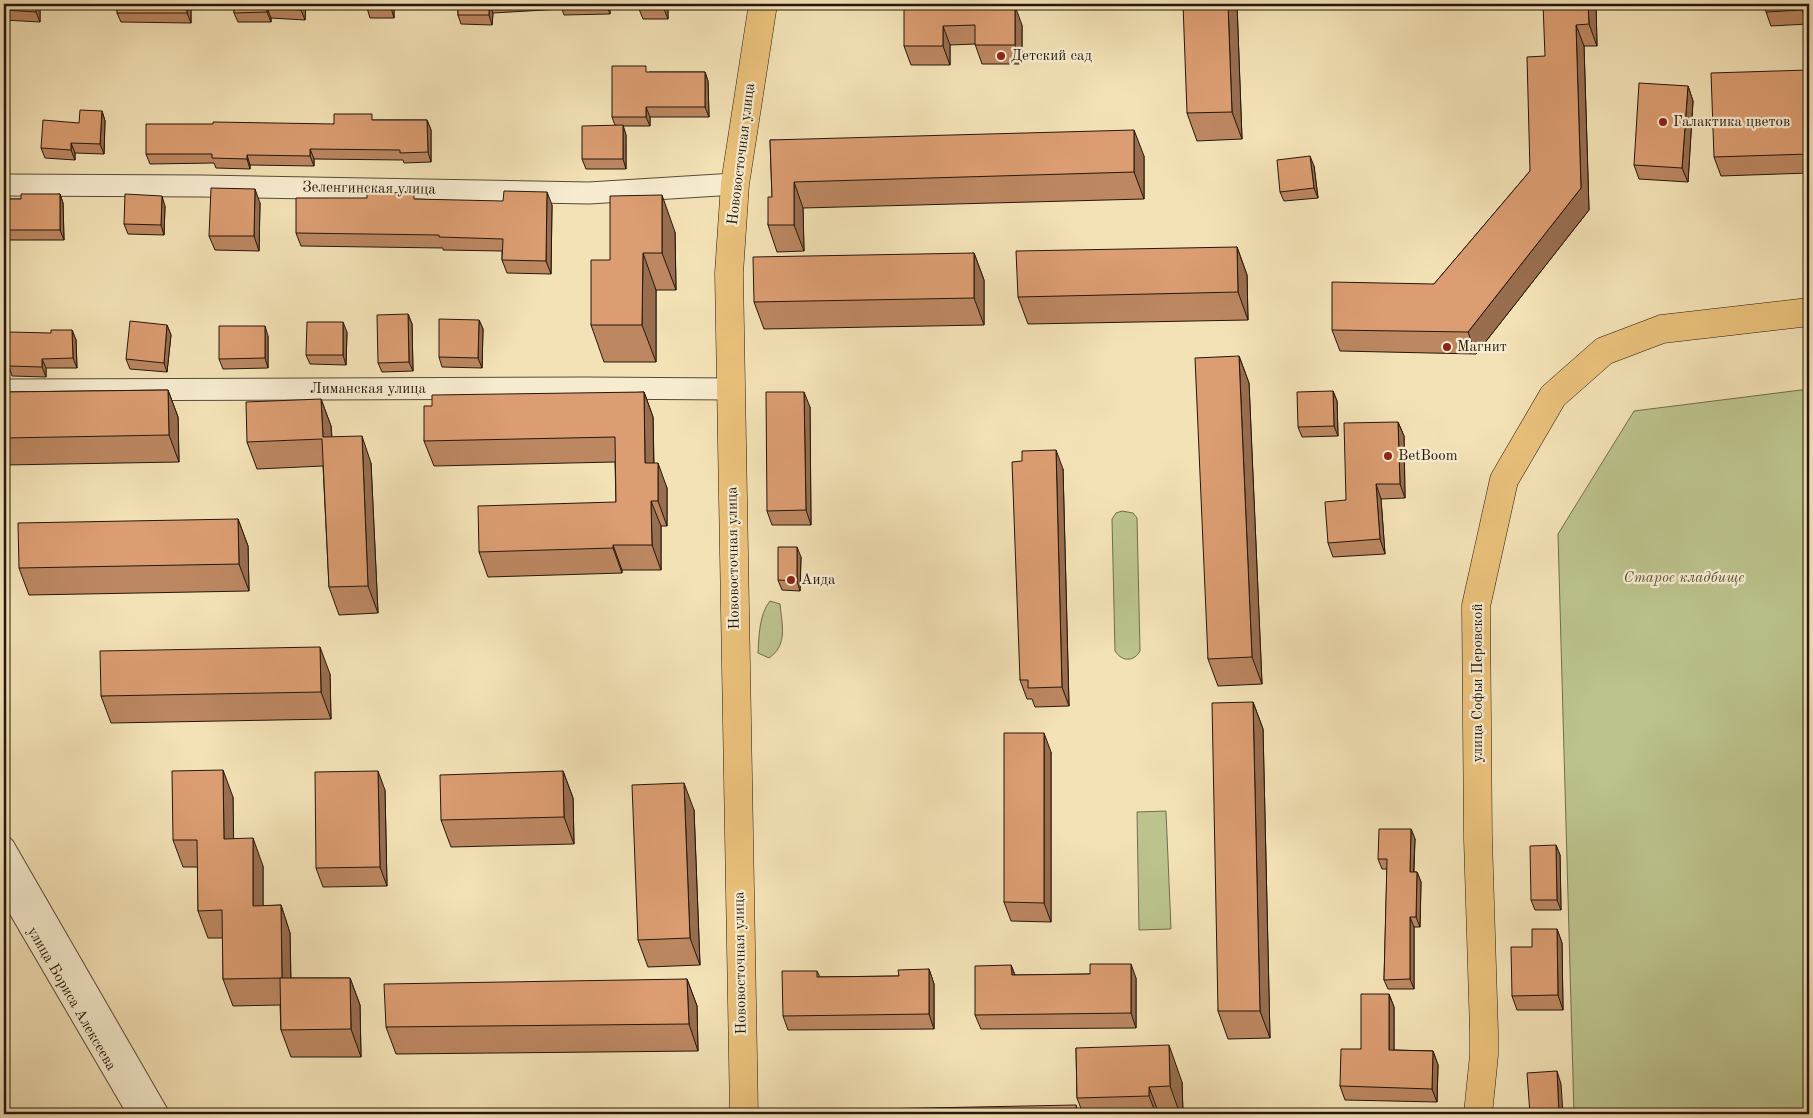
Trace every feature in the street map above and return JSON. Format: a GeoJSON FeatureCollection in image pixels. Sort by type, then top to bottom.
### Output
{"type":"FeatureCollection","features":[{"type":"Feature","properties":{"kind":"main road","name":"Нововосточная улица"},"geometry":{"type":"LineString","coordinates":[[744,1114],[729,273],[735,184],[763,4]]}},
{"type":"Feature","properties":{"kind":"main road","name":"улица Софьи Перовской"},"geometry":{"type":"LineString","coordinates":[[1478,1114],[1484,1055],[1484,1032],[1478,839],[1476,606],[1504,480],[1553,396],[1604,351],[1662,329],[1809,312]]}},
{"type":"Feature","properties":{"kind":"street","name":"Зеленгинская улица"},"geometry":{"type":"LineString","coordinates":[[4,185],[202,186],[589,193],[735,184]]}},
{"type":"Feature","properties":{"kind":"street","name":"Лиманская улица"},"geometry":{"type":"LineString","coordinates":[[4,390],[731,389]]}},
{"type":"Feature","properties":{"kind":"street"},"geometry":{"type":"LineString","coordinates":[[4,847],[158,1114]]}},
{"type":"Feature","properties":{"kind":"street","name":"улица Бориса Алексеева"},"geometry":{"type":"LineString","coordinates":[[4,883],[138,1114]]}},
{"type":"Feature","properties":{"kind":"green space","name":"Старое кладбище"},"geometry":{"type":"Polygon","coordinates":[[[1809,389],[1809,1114],[1574,1114],[1558,534],[1634,411],[1809,389]]]}},
{"type":"Feature","properties":{"kind":"green space"},"geometry":{"type":"Polygon","coordinates":[[[1122,511],[1133,513],[1137,518],[1140,651],[1131,659],[1124,659],[1115,651],[1112,519],[1116,513],[1122,511]]]}},
{"type":"Feature","properties":{"kind":"green space"},"geometry":{"type":"Polygon","coordinates":[[[770,601],[780,604],[782,634],[779,647],[769,658],[758,653],[762,619],[766,606],[770,601]]]}},
{"type":"Feature","properties":{"kind":"green space"},"geometry":{"type":"Polygon","coordinates":[[[1166,811],[1171,929],[1139,930],[1137,812],[1166,811]]]}},
{"type":"Feature","properties":{"kind":"building"},"geometry":{"type":"Polygon","coordinates":[[[4,4],[36,4],[36,12],[4,10],[4,4]]]}},
{"type":"Feature","properties":{"kind":"building"},"geometry":{"type":"Polygon","coordinates":[[[117,4],[187,4],[187,13],[117,13],[117,4]]]}},
{"type":"Feature","properties":{"kind":"building"},"geometry":{"type":"Polygon","coordinates":[[[234,4],[302,4],[301,10],[267,8],[267,12],[234,13],[234,4]]]}},
{"type":"Feature","properties":{"kind":"building"},"geometry":{"type":"Polygon","coordinates":[[[367,4],[391,4],[391,8],[367,8],[367,4]]]}},
{"type":"Feature","properties":{"kind":"building"},"geometry":{"type":"Polygon","coordinates":[[[458,4],[489,4],[489,15],[458,15],[458,4]]]}},
{"type":"Feature","properties":{"kind":"building"},"geometry":{"type":"Polygon","coordinates":[[[560,4],[606,4],[560,5],[560,4]]]}},
{"type":"Feature","properties":{"kind":"building"},"geometry":{"type":"Polygon","coordinates":[[[639,4],[664,4],[664,9],[639,9],[639,4]]]}},
{"type":"Feature","properties":{"kind":"building"},"geometry":{"type":"Polygon","coordinates":[[[930,4],[989,4],[989,7],[1015,6],[1015,45],[975,45],[975,25],[943,26],[943,46],[904,46],[904,7],[930,6],[930,4]]]}},
{"type":"Feature","properties":{"kind":"building"},"geometry":{"type":"Polygon","coordinates":[[[1183,4],[1228,4],[1232,112],[1187,113],[1183,4]]]}},
{"type":"Feature","properties":{"kind":"building"},"geometry":{"type":"Polygon","coordinates":[[[1543,4],[1588,4],[1589,24],[1576,25],[1581,188],[1468,332],[1332,330],[1332,282],[1434,284],[1530,171],[1527,57],[1545,56],[1543,4]]]}},
{"type":"Feature","properties":{"kind":"building"},"geometry":{"type":"Polygon","coordinates":[[[1765,4],[1802,4],[1802,10],[1766,12],[1765,4]]]}},
{"type":"Feature","properties":{"kind":"building"},"geometry":{"type":"Polygon","coordinates":[[[612,66],[646,66],[646,72],[705,72],[705,107],[646,107],[646,117],[612,117],[612,66]]]}},
{"type":"Feature","properties":{"kind":"building"},"geometry":{"type":"Polygon","coordinates":[[[1809,70],[1809,154],[1714,157],[1711,73],[1809,70]]]}},
{"type":"Feature","properties":{"kind":"building"},"geometry":{"type":"Polygon","coordinates":[[[1639,83],[1688,86],[1682,168],[1634,165],[1639,83]]]}},
{"type":"Feature","properties":{"kind":"building"},"geometry":{"type":"Polygon","coordinates":[[[80,110],[102,111],[100,144],[71,143],[71,150],[41,148],[43,120],[79,123],[80,110]]]}},
{"type":"Feature","properties":{"kind":"building"},"geometry":{"type":"Polygon","coordinates":[[[334,114],[372,114],[372,120],[427,120],[428,152],[400,153],[400,150],[310,149],[310,156],[247,155],[247,159],[212,158],[212,154],[146,154],[146,124],[213,124],[213,122],[334,124],[334,114]]]}},
{"type":"Feature","properties":{"kind":"building"},"geometry":{"type":"Polygon","coordinates":[[[623,125],[623,159],[582,159],[582,126],[623,125]]]}},
{"type":"Feature","properties":{"kind":"building"},"geometry":{"type":"Polygon","coordinates":[[[1134,130],[1134,172],[794,182],[794,225],[768,225],[768,197],[772,197],[770,140],[1134,130]]]}},
{"type":"Feature","properties":{"kind":"building"},"geometry":{"type":"Polygon","coordinates":[[[1310,156],[1314,188],[1280,192],[1277,160],[1310,156]]]}},
{"type":"Feature","properties":{"kind":"building"},"geometry":{"type":"Polygon","coordinates":[[[211,188],[255,189],[254,236],[209,236],[211,188]]]}},
{"type":"Feature","properties":{"kind":"building"},"geometry":{"type":"Polygon","coordinates":[[[504,191],[547,192],[546,261],[502,260],[503,239],[439,237],[439,235],[296,233],[296,198],[367,198],[367,192],[414,193],[414,199],[503,201],[504,191]]]}},
{"type":"Feature","properties":{"kind":"building"},"geometry":{"type":"Polygon","coordinates":[[[21,194],[60,194],[60,230],[4,230],[4,199],[21,199],[21,194]]]}},
{"type":"Feature","properties":{"kind":"building"},"geometry":{"type":"Polygon","coordinates":[[[125,194],[162,196],[161,225],[124,224],[125,194]]]}},
{"type":"Feature","properties":{"kind":"building"},"geometry":{"type":"Polygon","coordinates":[[[662,195],[662,253],[643,253],[642,325],[591,325],[591,260],[610,260],[610,196],[662,195]]]}},
{"type":"Feature","properties":{"kind":"building"},"geometry":{"type":"Polygon","coordinates":[[[1237,247],[1238,292],[1018,297],[1016,251],[1237,247]]]}},
{"type":"Feature","properties":{"kind":"building"},"geometry":{"type":"Polygon","coordinates":[[[974,253],[974,298],[754,302],[753,257],[974,253]]]}},
{"type":"Feature","properties":{"kind":"building"},"geometry":{"type":"Polygon","coordinates":[[[408,314],[409,362],[378,363],[377,315],[408,314]]]}},
{"type":"Feature","properties":{"kind":"building"},"geometry":{"type":"Polygon","coordinates":[[[439,319],[479,320],[478,358],[439,357],[439,319]]]}},
{"type":"Feature","properties":{"kind":"building"},"geometry":{"type":"Polygon","coordinates":[[[130,321],[167,325],[164,363],[126,359],[130,321]]]}},
{"type":"Feature","properties":{"kind":"building"},"geometry":{"type":"Polygon","coordinates":[[[307,322],[343,322],[343,355],[306,355],[307,322]]]}},
{"type":"Feature","properties":{"kind":"building"},"geometry":{"type":"Polygon","coordinates":[[[219,326],[265,326],[265,358],[219,359],[219,326]]]}},
{"type":"Feature","properties":{"kind":"building"},"geometry":{"type":"Polygon","coordinates":[[[51,330],[72,330],[73,358],[42,359],[42,367],[9,366],[9,332],[51,333],[51,330]]]}},
{"type":"Feature","properties":{"kind":"building"},"geometry":{"type":"Polygon","coordinates":[[[1239,356],[1252,657],[1208,659],[1195,358],[1239,356]]]}},
{"type":"Feature","properties":{"kind":"building"},"geometry":{"type":"Polygon","coordinates":[[[168,390],[169,435],[4,438],[4,392],[168,390]]]}},
{"type":"Feature","properties":{"kind":"building"},"geometry":{"type":"Polygon","coordinates":[[[1333,391],[1334,426],[1298,427],[1297,392],[1333,391]]]}},
{"type":"Feature","properties":{"kind":"building"},"geometry":{"type":"Polygon","coordinates":[[[644,392],[645,463],[658,463],[658,501],[651,501],[652,545],[613,545],[613,548],[479,552],[478,506],[616,502],[615,437],[424,441],[424,406],[432,406],[432,395],[644,392]]]}},
{"type":"Feature","properties":{"kind":"building"},"geometry":{"type":"Polygon","coordinates":[[[766,392],[804,392],[806,510],[767,511],[766,392]]]}},
{"type":"Feature","properties":{"kind":"building"},"geometry":{"type":"Polygon","coordinates":[[[321,399],[323,437],[362,436],[368,586],[329,587],[322,439],[247,442],[246,402],[321,399]]]}},
{"type":"Feature","properties":{"kind":"building"},"geometry":{"type":"Polygon","coordinates":[[[1398,422],[1400,484],[1376,484],[1380,539],[1328,543],[1325,502],[1346,500],[1344,423],[1398,422]]]}},
{"type":"Feature","properties":{"kind":"building"},"geometry":{"type":"Polygon","coordinates":[[[1056,450],[1062,687],[1028,688],[1028,680],[1020,680],[1012,462],[1022,461],[1022,451],[1056,450]]]}},
{"type":"Feature","properties":{"kind":"building"},"geometry":{"type":"Polygon","coordinates":[[[238,519],[239,564],[19,568],[18,523],[238,519]]]}},
{"type":"Feature","properties":{"kind":"building"},"geometry":{"type":"Polygon","coordinates":[[[778,547],[797,547],[797,581],[778,580],[778,547]]]}},
{"type":"Feature","properties":{"kind":"building"},"geometry":{"type":"Polygon","coordinates":[[[320,647],[321,692],[101,696],[100,651],[320,647]]]}},
{"type":"Feature","properties":{"kind":"building"},"geometry":{"type":"Polygon","coordinates":[[[1253,702],[1260,1011],[1218,1011],[1212,703],[1253,702]]]}},
{"type":"Feature","properties":{"kind":"building"},"geometry":{"type":"Polygon","coordinates":[[[1004,733],[1044,733],[1044,903],[1004,902],[1004,733]]]}},
{"type":"Feature","properties":{"kind":"building"},"geometry":{"type":"Polygon","coordinates":[[[223,770],[224,839],[253,838],[253,906],[281,905],[282,978],[223,979],[222,910],[198,911],[197,840],[173,840],[172,771],[223,770]]]}},
{"type":"Feature","properties":{"kind":"building"},"geometry":{"type":"Polygon","coordinates":[[[378,771],[380,867],[316,868],[315,772],[378,771]]]}},
{"type":"Feature","properties":{"kind":"building"},"geometry":{"type":"Polygon","coordinates":[[[563,771],[564,817],[441,820],[440,775],[563,771]]]}},
{"type":"Feature","properties":{"kind":"building"},"geometry":{"type":"Polygon","coordinates":[[[684,783],[690,938],[638,940],[632,785],[684,783]]]}},
{"type":"Feature","properties":{"kind":"building"},"geometry":{"type":"Polygon","coordinates":[[[1379,829],[1411,829],[1410,872],[1417,872],[1416,917],[1410,917],[1410,979],[1384,980],[1387,859],[1378,859],[1379,829]]]}},
{"type":"Feature","properties":{"kind":"building"},"geometry":{"type":"Polygon","coordinates":[[[1556,845],[1557,900],[1531,900],[1530,846],[1556,845]]]}},
{"type":"Feature","properties":{"kind":"building"},"geometry":{"type":"Polygon","coordinates":[[[1532,929],[1557,929],[1558,995],[1512,996],[1511,947],[1532,947],[1532,929]]]}},
{"type":"Feature","properties":{"kind":"building"},"geometry":{"type":"Polygon","coordinates":[[[1090,964],[1131,964],[1131,1013],[975,1015],[975,966],[1011,965],[1012,975],[1090,974],[1090,964]]]}},
{"type":"Feature","properties":{"kind":"building"},"geometry":{"type":"Polygon","coordinates":[[[929,969],[929,1014],[783,1016],[782,971],[817,971],[817,977],[899,976],[898,970],[929,969]]]}},
{"type":"Feature","properties":{"kind":"building"},"geometry":{"type":"Polygon","coordinates":[[[280,978],[350,978],[351,1029],[281,1030],[280,978]]]}},
{"type":"Feature","properties":{"kind":"building"},"geometry":{"type":"Polygon","coordinates":[[[687,979],[689,1024],[386,1027],[384,984],[687,979]]]}},
{"type":"Feature","properties":{"kind":"building"},"geometry":{"type":"Polygon","coordinates":[[[1361,994],[1389,994],[1389,1050],[1433,1051],[1432,1089],[1340,1086],[1341,1049],[1361,1049],[1361,994]]]}},
{"type":"Feature","properties":{"kind":"building"},"geometry":{"type":"Polygon","coordinates":[[[1169,1045],[1170,1086],[1149,1087],[1149,1096],[1077,1098],[1076,1048],[1169,1045]]]}},
{"type":"Feature","properties":{"kind":"building"},"geometry":{"type":"Polygon","coordinates":[[[1557,1071],[1559,1114],[1530,1114],[1527,1073],[1557,1071]]]}},
{"type":"Feature","properties":{"kind":"building"},"geometry":{"type":"Polygon","coordinates":[[[1076,1105],[1077,1114],[774,1114],[774,1111],[1076,1105]]]}},
{"type":"Feature","properties":{"kind":"place","name":"Детский сад"},"geometry":{"type":"Point","coordinates":[1001,56]}},
{"type":"Feature","properties":{"kind":"place","name":"Галактика цветов"},"geometry":{"type":"Point","coordinates":[1663,122]}},
{"type":"Feature","properties":{"kind":"place","name":"Магнит"},"geometry":{"type":"Point","coordinates":[1447,347]}},
{"type":"Feature","properties":{"kind":"place","name":"BetBoom"},"geometry":{"type":"Point","coordinates":[1388,456]}},
{"type":"Feature","properties":{"kind":"place","name":"Аида"},"geometry":{"type":"Point","coordinates":[791,580]}}]}
